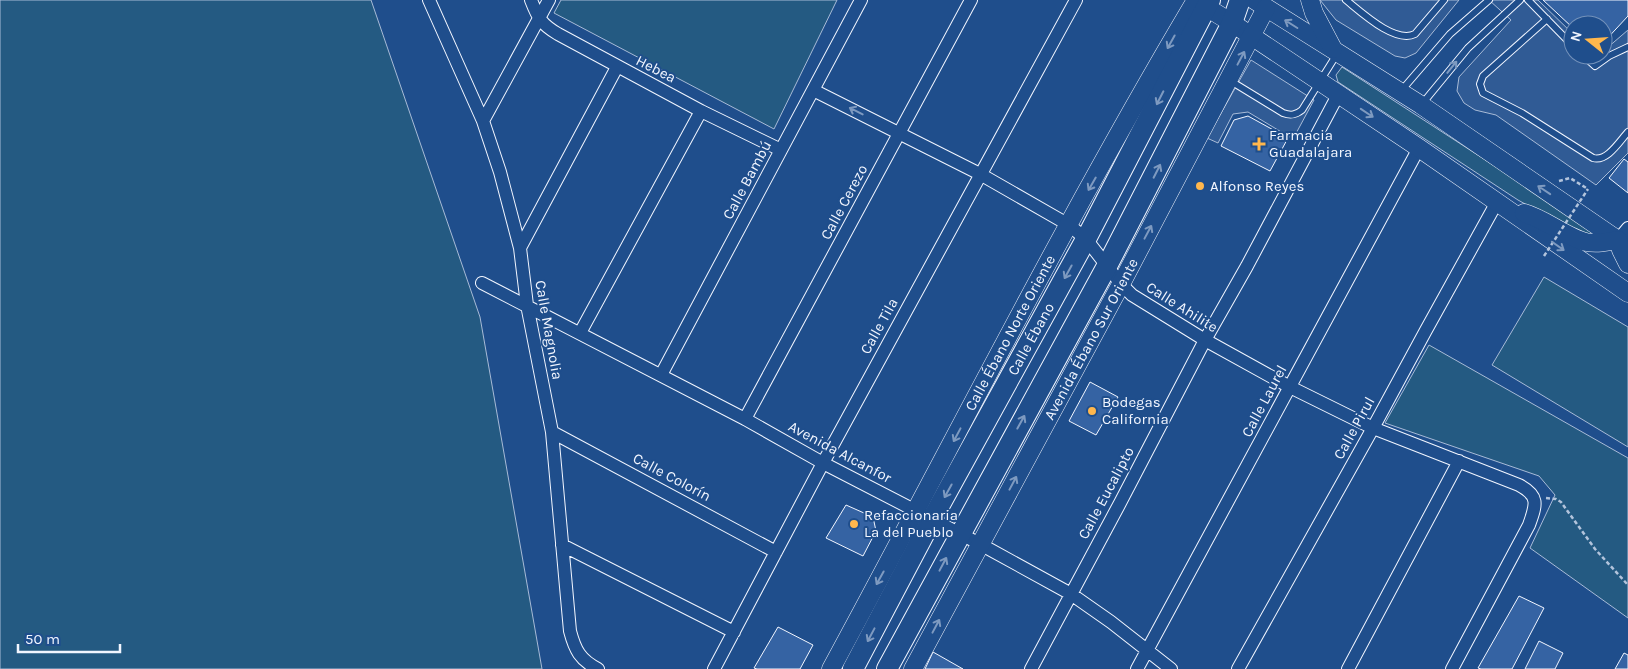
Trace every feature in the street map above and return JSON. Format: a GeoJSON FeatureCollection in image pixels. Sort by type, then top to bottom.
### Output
{"type":"FeatureCollection","features":[{"type":"Feature","properties":{"kind":"main road","name":"Calle Ébano"},"geometry":{"type":"LineString","coordinates":[[887,669],[1107,266],[1232,23],[1240,0]]}},
{"type":"Feature","properties":{"kind":"main road","name":"Calle Ébano"},"geometry":{"type":"LineString","coordinates":[[853,669],[924,516],[1086,239],[1201,2]]}},
{"type":"Feature","properties":{"kind":"street","name":"Calle Magnolia"},"geometry":{"type":"LineString","coordinates":[[429,0],[483,120],[500,172],[520,248],[527,305],[552,432],[573,641],[579,655],[587,664],[598,669]]}},
{"type":"Feature","properties":{"kind":"street","name":"Hebea"},"geometry":{"type":"LineString","coordinates":[[531,0],[539,19],[546,27],[701,111],[781,150]]}},
{"type":"Feature","properties":{"kind":"street"},"geometry":{"type":"LineString","coordinates":[[483,120],[548,0]]}},
{"type":"Feature","properties":{"kind":"street","name":"Calle Bambú"},"geometry":{"type":"LineString","coordinates":[[661,375],[861,0]]}},
{"type":"Feature","properties":{"kind":"street","name":"Calle Cerezo"},"geometry":{"type":"LineString","coordinates":[[745,419],[971,0]]}},
{"type":"Feature","properties":{"kind":"street","name":"Calle Tila"},"geometry":{"type":"LineString","coordinates":[[714,669],[823,463],[1076,0]]}},
{"type":"Feature","properties":{"kind":"street"},"geometry":{"type":"LineString","coordinates":[[1310,0],[1314,13],[1335,52]]}},
{"type":"Feature","properties":{"kind":"street"},"geometry":{"type":"LineString","coordinates":[[1201,2],[1419,148],[1628,293]]}},
{"type":"Feature","properties":{"kind":"street","name":"Calle Ébano Norte Oriente"},"geometry":{"type":"LineString","coordinates":[[831,669],[924,516],[1068,225],[1201,2]]}},
{"type":"Feature","properties":{"kind":"street"},"geometry":{"type":"LineString","coordinates":[[1260,4],[1421,105],[1539,186],[1625,238]]}},
{"type":"Feature","properties":{"kind":"street","name":"Avenida Ébano Sur Oriente"},"geometry":{"type":"LineString","coordinates":[[913,669],[1121,284],[1252,36],[1260,4]]}},
{"type":"Feature","properties":{"kind":"street"},"geometry":{"type":"LineString","coordinates":[[520,248],[617,67]]}},
{"type":"Feature","properties":{"kind":"street","name":"Calle Ahilite"},"geometry":{"type":"LineString","coordinates":[[814,90],[980,174],[1068,225],[1086,239],[1121,284],[1132,295],[1205,340],[1290,387],[1373,428],[1519,485],[1528,490],[1534,498]]}},
{"type":"Feature","properties":{"kind":"street","name":"Calle Eucalipto"},"geometry":{"type":"LineString","coordinates":[[1031,669],[1205,340],[1247,266],[1338,95]]}},
{"type":"Feature","properties":{"kind":"street"},"geometry":{"type":"LineString","coordinates":[[580,332],[701,111]]}},
{"type":"Feature","properties":{"kind":"street","name":"Calle Laurel"},"geometry":{"type":"LineString","coordinates":[[1137,669],[1419,148]]}},
{"type":"Feature","properties":{"kind":"street"},"geometry":{"type":"LineString","coordinates":[[1504,207],[1536,217],[1584,242],[1599,243],[1625,238]]}},
{"type":"Feature","properties":{"kind":"street","name":"Calle Pirul"},"geometry":{"type":"LineString","coordinates":[[1238,669],[1373,428],[1424,332],[1504,207]]}},
{"type":"Feature","properties":{"kind":"street"},"geometry":{"type":"LineString","coordinates":[[1625,238],[1621,250],[1628,264]]}},
{"type":"Feature","properties":{"kind":"street","name":"Avenida Alcanfor"},"geometry":{"type":"LineString","coordinates":[[482,283],[745,419],[823,463],[980,544],[1071,594],[1111,622],[1171,669]]}},
{"type":"Feature","properties":{"kind":"street","name":"Calle Colorín"},"geometry":{"type":"LineString","coordinates":[[552,432],[776,552]]}},
{"type":"Feature","properties":{"kind":"street"},"geometry":{"type":"LineString","coordinates":[[1348,669],[1459,461]]}},
{"type":"Feature","properties":{"kind":"street"},"geometry":{"type":"LineString","coordinates":[[1452,669],[1529,525],[1536,507],[1534,498]]}},
{"type":"Feature","properties":{"kind":"street"},"geometry":{"type":"LineString","coordinates":[[562,545],[734,632]]}},
{"type":"Feature","properties":{"kind":"lane"},"geometry":{"type":"LineString","coordinates":[[1346,0],[1374,22],[1392,33],[1410,37],[1415,34],[1444,0]]}},
{"type":"Feature","properties":{"kind":"lane"},"geometry":{"type":"LineString","coordinates":[[1400,92],[1450,34],[1488,0]]}},
{"type":"Feature","properties":{"kind":"lane"},"geometry":{"type":"LineString","coordinates":[[1421,105],[1468,48],[1520,0]]}},
{"type":"Feature","properties":{"kind":"lane"},"geometry":{"type":"LineString","coordinates":[[1528,0],[1563,36]]}},
{"type":"Feature","properties":{"kind":"lane"},"geometry":{"type":"LineString","coordinates":[[1547,19],[1482,76],[1480,84],[1483,93],[1522,113],[1598,160],[1605,157],[1628,132]]}},
{"type":"Feature","properties":{"kind":"lane"},"geometry":{"type":"LineString","coordinates":[[1613,54],[1628,47]]}},
{"type":"Feature","properties":{"kind":"lane"},"geometry":{"type":"LineString","coordinates":[[1229,80],[1289,115],[1296,115],[1302,110],[1320,82],[1335,52]]}},
{"type":"Feature","properties":{"kind":"path"},"geometry":{"type":"LineString","coordinates":[[1539,186],[1570,178],[1588,189],[1544,256]]}},
{"type":"Feature","properties":{"kind":"path"},"geometry":{"type":"LineString","coordinates":[[1534,498],[1556,499],[1561,502],[1595,549],[1628,585]]}},
{"type":"Feature","properties":{"kind":"shaded area"},"geometry":{"type":"Polygon","coordinates":[[[0,0],[371,0],[480,317],[542,669],[0,669],[0,0]]]}},
{"type":"Feature","properties":{"kind":"shaded area"},"geometry":{"type":"Polygon","coordinates":[[[561,0],[837,0],[774,129],[554,13],[561,0]]]}},
{"type":"Feature","properties":{"kind":"shaded area"},"geometry":{"type":"Polygon","coordinates":[[[1320,0],[1459,0],[1416,53],[1405,58],[1395,56],[1336,20],[1320,0]]]}},
{"type":"Feature","properties":{"kind":"shaded area"},"geometry":{"type":"Polygon","coordinates":[[[1489,0],[1538,0],[1563,24],[1563,65],[1613,65],[1613,43],[1628,30],[1628,153],[1596,185],[1496,115],[1475,110],[1464,103],[1457,91],[1459,77],[1511,20],[1489,0]]]}},
{"type":"Feature","properties":{"kind":"shaded area"},"geometry":{"type":"Polygon","coordinates":[[[1251,60],[1314,100],[1293,139],[1248,112],[1233,114],[1218,143],[1207,138],[1251,60]]]}},
{"type":"Feature","properties":{"kind":"shaded area"},"geometry":{"type":"Polygon","coordinates":[[[1342,67],[1598,233],[1591,241],[1518,200],[1338,82],[1336,75],[1342,67]]]}},
{"type":"Feature","properties":{"kind":"shaded area"},"geometry":{"type":"Polygon","coordinates":[[[1544,277],[1628,327],[1628,447],[1492,365],[1544,277]]]}},
{"type":"Feature","properties":{"kind":"shaded area"},"geometry":{"type":"Polygon","coordinates":[[[1429,345],[1628,458],[1628,618],[1530,548],[1555,495],[1539,476],[1385,423],[1429,345]]]}},
{"type":"Feature","properties":{"kind":"building"},"geometry":{"type":"Polygon","coordinates":[[[1543,0],[1628,0],[1628,16],[1613,32],[1613,15],[1563,15],[1563,19],[1543,0]]]}},
{"type":"Feature","properties":{"kind":"building"},"geometry":{"type":"Polygon","coordinates":[[[1248,116],[1288,138],[1270,171],[1221,146],[1234,120],[1248,116]]]}},
{"type":"Feature","properties":{"kind":"building"},"geometry":{"type":"Polygon","coordinates":[[[1624,159],[1628,162],[1628,193],[1609,178],[1624,159]]]}},
{"type":"Feature","properties":{"kind":"building","name":"Bodegas California"},"geometry":{"type":"Polygon","coordinates":[[[1090,382],[1118,397],[1096,435],[1069,421],[1090,382]]]}},
{"type":"Feature","properties":{"kind":"building","name":"Refaccionaria La del Pueblo"},"geometry":{"type":"Polygon","coordinates":[[[846,505],[873,517],[876,531],[863,556],[826,538],[846,505]]]}},
{"type":"Feature","properties":{"kind":"building"},"geometry":{"type":"Polygon","coordinates":[[[1519,596],[1544,608],[1512,669],[1478,668],[1519,596]]]}},
{"type":"Feature","properties":{"kind":"building"},"geometry":{"type":"Polygon","coordinates":[[[778,627],[813,645],[800,669],[754,668],[778,627]]]}},
{"type":"Feature","properties":{"kind":"building"},"geometry":{"type":"Polygon","coordinates":[[[1539,641],[1563,653],[1555,669],[1525,669],[1539,641]]]}},
{"type":"Feature","properties":{"kind":"building"},"geometry":{"type":"Polygon","coordinates":[[[933,652],[963,669],[925,669],[933,652]]]}},
{"type":"Feature","properties":{"kind":"building"},"geometry":{"type":"Polygon","coordinates":[[[1624,653],[1628,655],[1628,669],[1615,669],[1624,653]]]}},
{"type":"Feature","properties":{"kind":"place","name":"Farmacia Guadalajara"},"geometry":{"type":"Point","coordinates":[1259,144]}},
{"type":"Feature","properties":{"kind":"place","name":"Alfonso Reyes"},"geometry":{"type":"Point","coordinates":[1200,186]}},
{"type":"Feature","properties":{"kind":"place","name":"Bodegas California"},"geometry":{"type":"Point","coordinates":[1092,411]}},
{"type":"Feature","properties":{"kind":"place","name":"Refaccionaria La del Pueblo"},"geometry":{"type":"Point","coordinates":[854,524]}}]}
